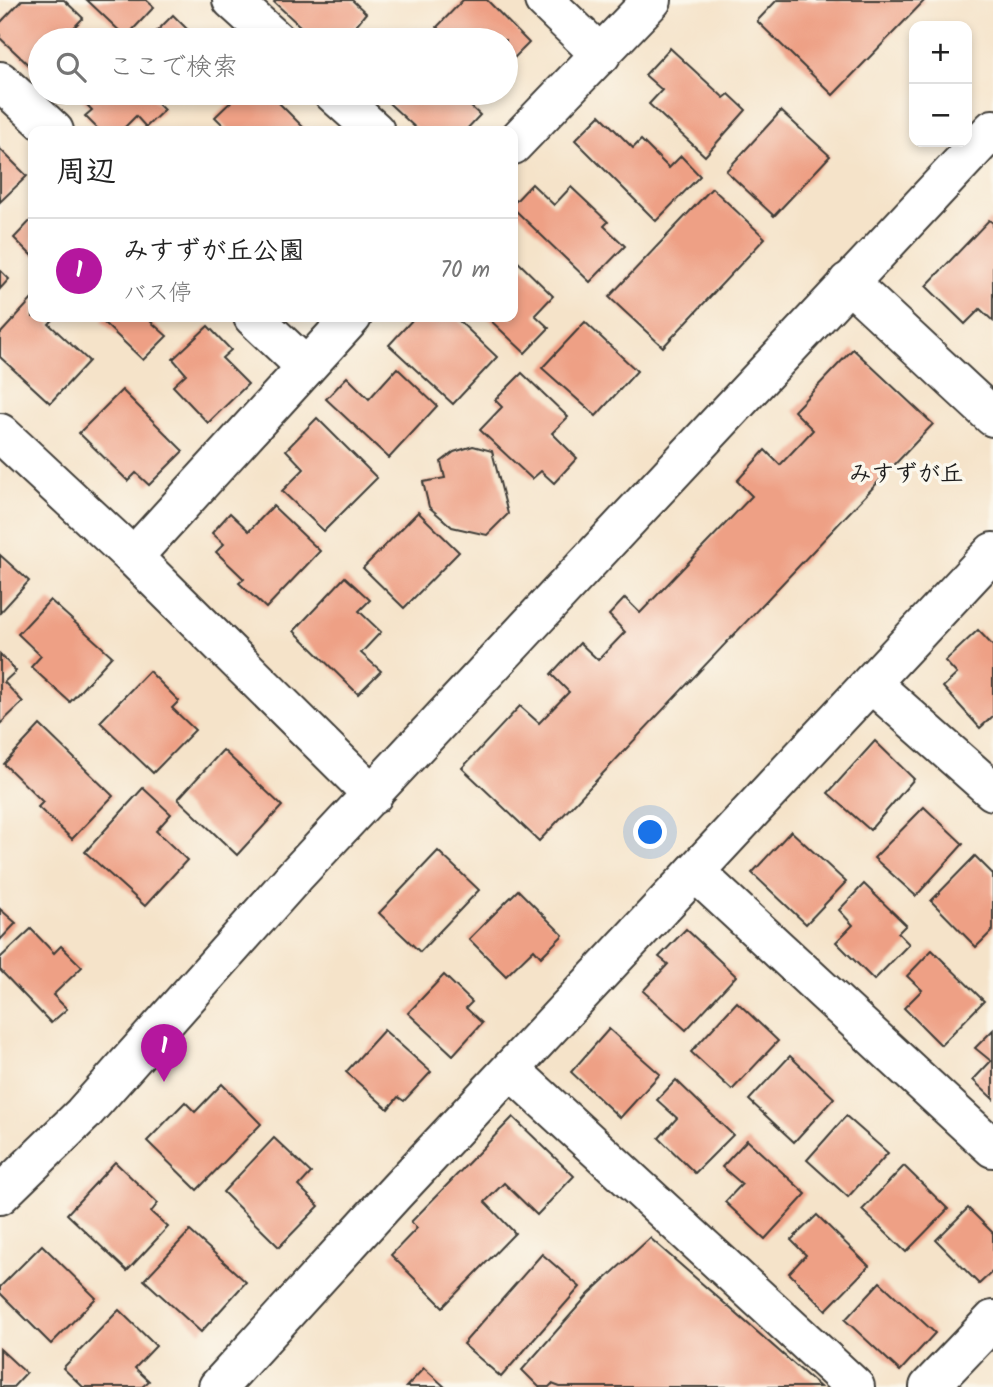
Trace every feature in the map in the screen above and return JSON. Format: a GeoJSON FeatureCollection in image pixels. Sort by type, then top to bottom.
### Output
{"type":"FeatureCollection","features":[{"type":"Feature","properties":{"kind":"street"},"geometry":{"type":"LineString","coordinates":[[232,0],[263,28]]}},
{"type":"Feature","properties":{"kind":"street"},"geometry":{"type":"LineString","coordinates":[[544,0],[601,55]]}},
{"type":"Feature","properties":{"kind":"street"},"geometry":{"type":"LineString","coordinates":[[518,140],[652,0]]}},
{"type":"Feature","properties":{"kind":"street"},"geometry":{"type":"LineString","coordinates":[[0,81],[49,126]]}},
{"type":"Feature","properties":{"kind":"street"},"geometry":{"type":"LineString","coordinates":[[346,105],[369,126]]}},
{"type":"Feature","properties":{"kind":"street"},"geometry":{"type":"LineString","coordinates":[[0,1195],[83,1114],[295,876],[993,129]]}},
{"type":"Feature","properties":{"kind":"street"},"geometry":{"type":"LineString","coordinates":[[849,282],[993,417]]}},
{"type":"Feature","properties":{"kind":"street"},"geometry":{"type":"LineString","coordinates":[[258,322],[306,367]]}},
{"type":"Feature","properties":{"kind":"street"},"geometry":{"type":"LineString","coordinates":[[133,557],[347,322]]}},
{"type":"Feature","properties":{"kind":"street"},"geometry":{"type":"LineString","coordinates":[[0,433],[133,557],[373,795]]}},
{"type":"Feature","properties":{"kind":"street"},"geometry":{"type":"LineString","coordinates":[[218,1387],[993,552]]}},
{"type":"Feature","properties":{"kind":"street"},"geometry":{"type":"LineString","coordinates":[[871,683],[993,791]]}},
{"type":"Feature","properties":{"kind":"street"},"geometry":{"type":"LineString","coordinates":[[695,872],[993,1148]]}},
{"type":"Feature","properties":{"kind":"street"},"geometry":{"type":"LineString","coordinates":[[511,1070],[855,1387]]}},
{"type":"Feature","properties":{"kind":"street"},"geometry":{"type":"LineString","coordinates":[[929,1387],[993,1320]]}},
{"type":"Feature","properties":{"kind":"building"},"geometry":{"type":"Polygon","coordinates":[[[22,0],[64,0],[83,18],[73,28],[28,28],[28,64],[0,38],[0,23],[22,0]]]}},
{"type":"Feature","properties":{"kind":"building"},"geometry":{"type":"Polygon","coordinates":[[[87,0],[146,0],[154,7],[134,28],[117,28],[87,0]]]}},
{"type":"Feature","properties":{"kind":"building"},"geometry":{"type":"Polygon","coordinates":[[[352,0],[366,13],[354,28],[302,28],[274,2],[352,0]]]}},
{"type":"Feature","properties":{"kind":"building"},"geometry":{"type":"Polygon","coordinates":[[[463,0],[487,0],[514,28],[438,28],[463,0]]]}},
{"type":"Feature","properties":{"kind":"building"},"geometry":{"type":"Polygon","coordinates":[[[777,0],[925,0],[833,95],[757,21],[777,0]]]}},
{"type":"Feature","properties":{"kind":"building"},"geometry":{"type":"Polygon","coordinates":[[[173,15],[186,28],[160,28],[173,15]]]}},
{"type":"Feature","properties":{"kind":"building"},"geometry":{"type":"Polygon","coordinates":[[[518,32],[529,43],[518,54],[518,32]]]}},
{"type":"Feature","properties":{"kind":"building"},"geometry":{"type":"Polygon","coordinates":[[[670,48],[724,98],[729,94],[746,110],[705,156],[649,104],[662,90],[645,75],[670,48]]]}},
{"type":"Feature","properties":{"kind":"building"},"geometry":{"type":"Polygon","coordinates":[[[87,105],[159,105],[164,110],[147,126],[136,116],[126,126],[95,126],[85,116],[92,110],[87,105]]]}},
{"type":"Feature","properties":{"kind":"building"},"geometry":{"type":"Polygon","coordinates":[[[228,105],[281,105],[302,126],[224,126],[215,117],[228,105]]]}},
{"type":"Feature","properties":{"kind":"building"},"geometry":{"type":"Polygon","coordinates":[[[391,105],[469,105],[480,115],[470,126],[414,126],[391,105]]]}},
{"type":"Feature","properties":{"kind":"building"},"geometry":{"type":"Polygon","coordinates":[[[781,111],[830,156],[774,216],[726,171],[781,111]]]}},
{"type":"Feature","properties":{"kind":"building"},"geometry":{"type":"Polygon","coordinates":[[[600,115],[633,148],[641,140],[669,168],[681,156],[700,176],[656,221],[575,140],[600,115]]]}},
{"type":"Feature","properties":{"kind":"building"},"geometry":{"type":"Polygon","coordinates":[[[0,149],[27,176],[0,202],[0,149]]]}},
{"type":"Feature","properties":{"kind":"building"},"geometry":{"type":"Polygon","coordinates":[[[532,184],[554,205],[571,187],[608,222],[604,226],[625,246],[590,282],[518,213],[518,199],[532,184]]]}},
{"type":"Feature","properties":{"kind":"building"},"geometry":{"type":"Polygon","coordinates":[[[712,188],[765,238],[663,347],[609,297],[712,188]]]}},
{"type":"Feature","properties":{"kind":"building"},"geometry":{"type":"Polygon","coordinates":[[[989,220],[993,223],[993,321],[980,309],[965,324],[926,286],[989,220]]]}},
{"type":"Feature","properties":{"kind":"building"},"geometry":{"type":"Polygon","coordinates":[[[28,223],[28,252],[14,238],[28,223]]]}},
{"type":"Feature","properties":{"kind":"building"},"geometry":{"type":"Polygon","coordinates":[[[518,262],[553,296],[535,315],[549,328],[525,353],[492,322],[518,322],[518,262]]]}},
{"type":"Feature","properties":{"kind":"building"},"geometry":{"type":"Polygon","coordinates":[[[0,270],[9,279],[0,289],[0,270]]]}},
{"type":"Feature","properties":{"kind":"building"},"geometry":{"type":"Polygon","coordinates":[[[28,303],[28,322],[51,322],[49,324],[89,361],[50,403],[0,357],[0,334],[28,303]]]}},
{"type":"Feature","properties":{"kind":"building"},"geometry":{"type":"Polygon","coordinates":[[[103,322],[151,322],[167,336],[143,360],[103,322]]]}},
{"type":"Feature","properties":{"kind":"building"},"geometry":{"type":"Polygon","coordinates":[[[410,322],[460,322],[497,357],[453,404],[389,345],[410,322]]]}},
{"type":"Feature","properties":{"kind":"building"},"geometry":{"type":"Polygon","coordinates":[[[585,322],[637,371],[596,416],[542,368],[585,322]]]}},
{"type":"Feature","properties":{"kind":"building"},"geometry":{"type":"Polygon","coordinates":[[[208,326],[231,350],[222,358],[248,384],[208,423],[173,386],[186,374],[173,359],[208,326]]]}},
{"type":"Feature","properties":{"kind":"building"},"geometry":{"type":"Polygon","coordinates":[[[853,349],[933,424],[539,841],[462,768],[520,706],[539,723],[569,692],[551,674],[580,643],[598,660],[625,632],[609,615],[625,598],[640,613],[752,496],[737,481],[765,450],[780,465],[813,430],[794,411],[853,349]]]}},
{"type":"Feature","properties":{"kind":"building"},"geometry":{"type":"Polygon","coordinates":[[[397,368],[437,406],[389,458],[326,399],[347,377],[369,399],[397,368]]]}},
{"type":"Feature","properties":{"kind":"building"},"geometry":{"type":"Polygon","coordinates":[[[522,373],[568,417],[552,433],[577,458],[554,483],[541,471],[532,479],[480,430],[502,407],[495,400],[522,373]]]}},
{"type":"Feature","properties":{"kind":"building"},"geometry":{"type":"Polygon","coordinates":[[[122,390],[183,451],[149,485],[136,473],[128,481],[79,433],[122,390]]]}},
{"type":"Feature","properties":{"kind":"building"},"geometry":{"type":"Polygon","coordinates":[[[317,418],[377,478],[324,531],[282,491],[304,469],[286,450],[317,418]]]}},
{"type":"Feature","properties":{"kind":"building"},"geometry":{"type":"Polygon","coordinates":[[[473,446],[492,451],[508,514],[487,535],[452,527],[429,507],[423,482],[445,478],[441,462],[454,452],[473,446]]]}},
{"type":"Feature","properties":{"kind":"building"},"geometry":{"type":"Polygon","coordinates":[[[273,506],[320,551],[266,608],[239,583],[244,579],[216,552],[224,544],[212,533],[230,513],[249,531],[273,506]]]}},
{"type":"Feature","properties":{"kind":"building"},"geometry":{"type":"Polygon","coordinates":[[[418,512],[459,552],[404,608],[363,568],[418,512]]]}},
{"type":"Feature","properties":{"kind":"building"},"geometry":{"type":"Polygon","coordinates":[[[0,555],[29,581],[0,613],[0,555]]]}},
{"type":"Feature","properties":{"kind":"building"},"geometry":{"type":"Polygon","coordinates":[[[345,577],[370,600],[359,611],[381,632],[361,653],[381,671],[358,694],[294,631],[345,577]]]}},
{"type":"Feature","properties":{"kind":"building"},"geometry":{"type":"Polygon","coordinates":[[[50,600],[112,656],[70,702],[31,667],[41,656],[18,634],[50,600]]]}},
{"type":"Feature","properties":{"kind":"building"},"geometry":{"type":"Polygon","coordinates":[[[978,630],[993,646],[993,716],[980,728],[943,687],[957,674],[945,661],[978,630]]]}},
{"type":"Feature","properties":{"kind":"building"},"geometry":{"type":"Polygon","coordinates":[[[0,654],[16,671],[4,682],[23,702],[0,724],[0,654]]]}},
{"type":"Feature","properties":{"kind":"building"},"geometry":{"type":"Polygon","coordinates":[[[149,671],[179,701],[172,708],[195,730],[153,773],[100,722],[149,671]]]}},
{"type":"Feature","properties":{"kind":"building"},"geometry":{"type":"Polygon","coordinates":[[[40,725],[113,796],[72,839],[38,807],[43,802],[4,764],[40,725]]]}},
{"type":"Feature","properties":{"kind":"building"},"geometry":{"type":"Polygon","coordinates":[[[875,741],[914,779],[870,830],[828,793],[875,741]]]}},
{"type":"Feature","properties":{"kind":"building"},"geometry":{"type":"Polygon","coordinates":[[[223,750],[282,806],[237,855],[178,799],[223,750]]]}},
{"type":"Feature","properties":{"kind":"building"},"geometry":{"type":"Polygon","coordinates":[[[143,788],[171,814],[156,831],[187,860],[145,906],[85,852],[143,788]]]}},
{"type":"Feature","properties":{"kind":"building"},"geometry":{"type":"Polygon","coordinates":[[[924,807],[963,844],[916,896],[874,858],[924,807]]]}},
{"type":"Feature","properties":{"kind":"building"},"geometry":{"type":"Polygon","coordinates":[[[791,831],[846,882],[806,924],[752,873],[791,831]]]}},
{"type":"Feature","properties":{"kind":"building"},"geometry":{"type":"Polygon","coordinates":[[[438,851],[479,890],[420,952],[379,913],[438,851]]]}},
{"type":"Feature","properties":{"kind":"building"},"geometry":{"type":"Polygon","coordinates":[[[975,856],[993,874],[993,930],[976,947],[931,901],[975,856]]]}},
{"type":"Feature","properties":{"kind":"building"},"geometry":{"type":"Polygon","coordinates":[[[864,884],[906,925],[898,933],[909,944],[874,980],[836,942],[853,925],[839,910],[864,884]]]}},
{"type":"Feature","properties":{"kind":"building"},"geometry":{"type":"Polygon","coordinates":[[[518,890],[563,935],[541,957],[534,949],[506,976],[469,939],[518,890]]]}},
{"type":"Feature","properties":{"kind":"building"},"geometry":{"type":"Polygon","coordinates":[[[0,909],[16,923],[0,940],[0,909]]]}},
{"type":"Feature","properties":{"kind":"building"},"geometry":{"type":"Polygon","coordinates":[[[31,929],[54,953],[61,946],[82,967],[53,995],[67,1009],[51,1023],[0,970],[0,958],[31,929]]]}},
{"type":"Feature","properties":{"kind":"building"},"geometry":{"type":"Polygon","coordinates":[[[686,929],[736,976],[686,1030],[643,991],[668,964],[659,957],[686,929]]]}},
{"type":"Feature","properties":{"kind":"building"},"geometry":{"type":"Polygon","coordinates":[[[932,950],[984,1001],[941,1045],[904,1008],[922,990],[907,976],[932,950]]]}},
{"type":"Feature","properties":{"kind":"building"},"geometry":{"type":"Polygon","coordinates":[[[444,975],[472,1002],[466,1008],[482,1023],[453,1055],[408,1013],[444,975]]]}},
{"type":"Feature","properties":{"kind":"building"},"geometry":{"type":"Polygon","coordinates":[[[737,1002],[778,1041],[732,1090],[691,1052],[737,1002]]]}},
{"type":"Feature","properties":{"kind":"building"},"geometry":{"type":"Polygon","coordinates":[[[609,1029],[660,1074],[620,1118],[571,1072],[609,1029]]]}},
{"type":"Feature","properties":{"kind":"building"},"geometry":{"type":"Polygon","coordinates":[[[384,1030],[431,1072],[404,1101],[398,1097],[388,1109],[346,1072],[384,1030]]]}},
{"type":"Feature","properties":{"kind":"building"},"geometry":{"type":"Polygon","coordinates":[[[993,1030],[993,1099],[973,1080],[991,1061],[975,1048],[993,1030]]]}},
{"type":"Feature","properties":{"kind":"building"},"geometry":{"type":"Polygon","coordinates":[[[790,1056],[834,1098],[794,1142],[749,1100],[790,1056]]]}},
{"type":"Feature","properties":{"kind":"building"},"geometry":{"type":"Polygon","coordinates":[[[676,1080],[733,1135],[695,1173],[659,1138],[677,1118],[657,1100],[676,1080]]]}},
{"type":"Feature","properties":{"kind":"building"},"geometry":{"type":"Polygon","coordinates":[[[222,1084],[261,1124],[197,1190],[147,1141],[185,1102],[195,1112],[222,1084]]]}},
{"type":"Feature","properties":{"kind":"building"},"geometry":{"type":"Polygon","coordinates":[[[846,1116],[888,1153],[848,1197],[807,1160],[846,1116]]]}},
{"type":"Feature","properties":{"kind":"building"},"geometry":{"type":"Polygon","coordinates":[[[513,1117],[574,1176],[537,1215],[504,1183],[485,1202],[515,1233],[443,1307],[391,1255],[417,1228],[411,1222],[513,1117]]]}},
{"type":"Feature","properties":{"kind":"building"},"geometry":{"type":"Polygon","coordinates":[[[274,1138],[311,1173],[299,1186],[319,1206],[279,1247],[223,1192],[274,1138]]]}},
{"type":"Feature","properties":{"kind":"building"},"geometry":{"type":"Polygon","coordinates":[[[747,1140],[806,1194],[765,1239],[725,1202],[742,1184],[722,1167],[747,1140]]]}},
{"type":"Feature","properties":{"kind":"building"},"geometry":{"type":"Polygon","coordinates":[[[115,1162],[158,1203],[151,1212],[168,1227],[127,1271],[67,1214],[115,1162]]]}},
{"type":"Feature","properties":{"kind":"building"},"geometry":{"type":"Polygon","coordinates":[[[904,1166],[948,1209],[906,1252],[862,1210],[904,1166]]]}},
{"type":"Feature","properties":{"kind":"building"},"geometry":{"type":"Polygon","coordinates":[[[968,1208],[993,1233],[993,1271],[979,1284],[936,1240],[968,1208]]]}},
{"type":"Feature","properties":{"kind":"building"},"geometry":{"type":"Polygon","coordinates":[[[817,1215],[869,1266],[826,1310],[789,1273],[806,1255],[791,1240],[817,1215]]]}},
{"type":"Feature","properties":{"kind":"building"},"geometry":{"type":"Polygon","coordinates":[[[190,1231],[246,1282],[201,1332],[144,1280],[190,1231]]]}},
{"type":"Feature","properties":{"kind":"building"},"geometry":{"type":"Polygon","coordinates":[[[650,1238],[820,1387],[560,1387],[552,1384],[549,1387],[539,1387],[522,1370],[589,1294],[650,1238]]]}},
{"type":"Feature","properties":{"kind":"building"},"geometry":{"type":"Polygon","coordinates":[[[42,1245],[96,1298],[51,1344],[0,1293],[0,1287],[42,1245]]]}},
{"type":"Feature","properties":{"kind":"building"},"geometry":{"type":"Polygon","coordinates":[[[542,1254],[580,1287],[501,1377],[463,1344],[542,1254]]]}},
{"type":"Feature","properties":{"kind":"building"},"geometry":{"type":"Polygon","coordinates":[[[880,1282],[935,1333],[900,1371],[845,1320],[880,1282]]]}},
{"type":"Feature","properties":{"kind":"building"},"geometry":{"type":"Polygon","coordinates":[[[119,1310],[156,1346],[135,1368],[149,1381],[142,1387],[83,1387],[63,1368],[119,1310]]]}},
{"type":"Feature","properties":{"kind":"building"},"geometry":{"type":"Polygon","coordinates":[[[0,1349],[26,1373],[13,1387],[0,1387],[0,1349]]]}},
{"type":"Feature","properties":{"kind":"building"},"geometry":{"type":"Polygon","coordinates":[[[424,1368],[445,1387],[406,1387],[424,1368]]]}},
{"type":"Feature","properties":{"kind":"place","name":"みすずが丘公園"},"geometry":{"type":"Point","coordinates":[164,1082]}},
{"type":"Feature","properties":{"kind":"district","name":"みすずが丘"},"geometry":{"type":"Point","coordinates":[906,473]}}]}
